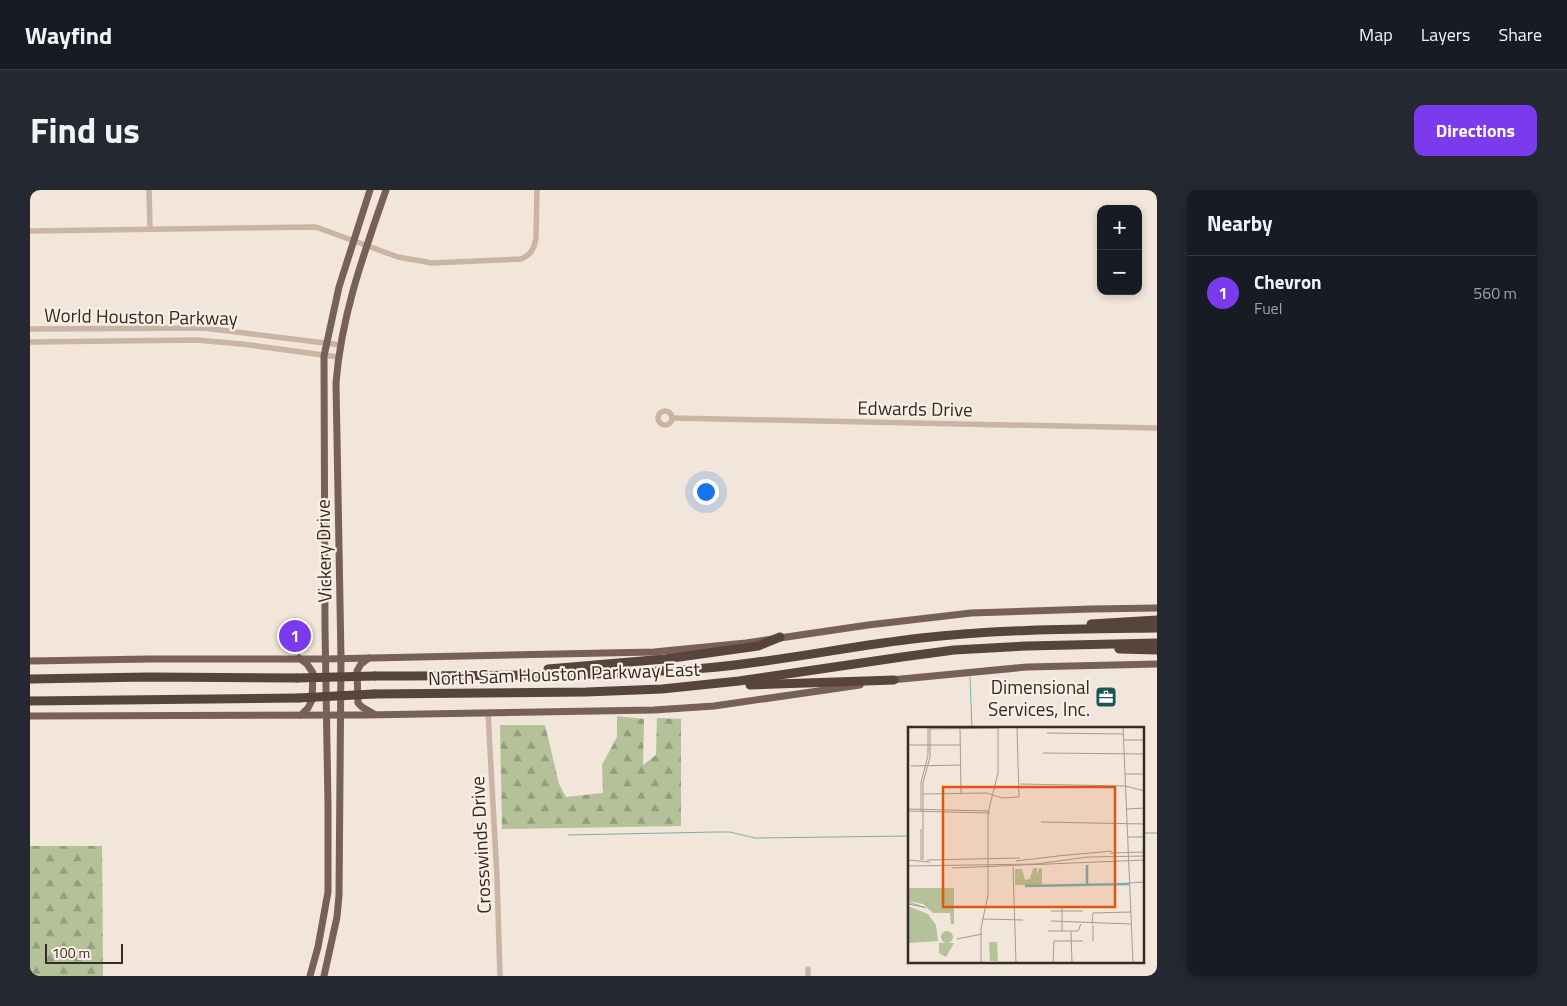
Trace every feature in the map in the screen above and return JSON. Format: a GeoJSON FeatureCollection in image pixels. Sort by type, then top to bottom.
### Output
{"type":"FeatureCollection","features":[{"type":"Feature","properties":{"kind":"highway"},"geometry":{"type":"LineString","coordinates":[[991,632],[1157,620]]}},
{"type":"Feature","properties":{"kind":"highway","name":"North Sam Houston Parkway East"},"geometry":{"type":"LineString","coordinates":[[30,679],[297,678],[632,673],[710,668],[895,641],[991,632],[1157,628]]}},
{"type":"Feature","properties":{"kind":"highway"},"geometry":{"type":"LineString","coordinates":[[483,675],[665,659],[758,646],[780,637]]}},
{"type":"Feature","properties":{"kind":"highway","name":"North Sam Houston Parkway East"},"geometry":{"type":"LineString","coordinates":[[30,701],[586,692],[685,687],[767,678],[928,653],[1027,646],[1157,643]]}},
{"type":"Feature","properties":{"kind":"highway"},"geometry":{"type":"LineString","coordinates":[[1027,646],[1157,650]]}},
{"type":"Feature","properties":{"kind":"highway"},"geometry":{"type":"LineString","coordinates":[[685,687],[894,680]]}},
{"type":"Feature","properties":{"kind":"highway"},"geometry":{"type":"LineString","coordinates":[[30,706],[164,700]]}},
{"type":"Feature","properties":{"kind":"main road","name":"Vickery Drive"},"geometry":{"type":"LineString","coordinates":[[310,976],[318,948],[328,892],[324,356],[339,287],[370,190]]}},
{"type":"Feature","properties":{"kind":"main road","name":"Vickery Drive"},"geometry":{"type":"LineString","coordinates":[[324,976],[337,917],[339,895],[341,658],[336,383],[338,357],[346,317],[386,190]]}},
{"type":"Feature","properties":{"kind":"main road"},"geometry":{"type":"LineString","coordinates":[[325,419],[338,419]]}},
{"type":"Feature","properties":{"kind":"main road"},"geometry":{"type":"LineString","coordinates":[[324,496],[339,496]]}},
{"type":"Feature","properties":{"kind":"main road","name":"North Sam Houston Parkway East"},"geometry":{"type":"LineString","coordinates":[[30,661],[325,659],[654,652],[971,613],[1157,608]]}},
{"type":"Feature","properties":{"kind":"main road"},"geometry":{"type":"LineString","coordinates":[[299,658],[307,664],[313,673],[312,700],[308,708],[301,715]]}},
{"type":"Feature","properties":{"kind":"main road"},"geometry":{"type":"LineString","coordinates":[[369,658],[360,664],[357,671],[358,703],[375,715]]}},
{"type":"Feature","properties":{"kind":"main road","name":"North Sam Houston Parkway East"},"geometry":{"type":"LineString","coordinates":[[30,716],[375,715],[634,711],[713,706],[894,680],[1027,667],[1157,664]]}},
{"type":"Feature","properties":{"kind":"main road"},"geometry":{"type":"LineString","coordinates":[[328,806],[340,807]]}},
{"type":"Feature","properties":{"kind":"main road"},"geometry":{"type":"LineString","coordinates":[[318,948],[329,950]]}},
{"type":"Feature","properties":{"kind":"street"},"geometry":{"type":"LineString","coordinates":[[149,190],[150,229]]}},
{"type":"Feature","properties":{"kind":"street"},"geometry":{"type":"LineString","coordinates":[[30,230],[316,228],[398,258],[432,263],[521,259],[527,256],[535,246],[537,190]]}},
{"type":"Feature","properties":{"kind":"street"},"geometry":{"type":"LineString","coordinates":[[70,328],[71,341]]}},
{"type":"Feature","properties":{"kind":"street"},"geometry":{"type":"LineString","coordinates":[[166,328],[166,340]]}},
{"type":"Feature","properties":{"kind":"street","name":"World Houston Parkway"},"geometry":{"type":"LineString","coordinates":[[30,329],[204,328],[340,345]]}},
{"type":"Feature","properties":{"kind":"street"},"geometry":{"type":"LineString","coordinates":[[242,344],[243,332]]}},
{"type":"Feature","properties":{"kind":"street","name":"World Houston Parkway"},"geometry":{"type":"LineString","coordinates":[[30,342],[166,340],[217,342],[338,357]]}},
{"type":"Feature","properties":{"kind":"street","name":"Edwards Drive"},"geometry":{"type":"LineString","coordinates":[[672,418],[1157,428]]}},
{"type":"Feature","properties":{"kind":"street","name":"Crosswinds Drive"},"geometry":{"type":"LineString","coordinates":[[488,713],[497,877],[500,976]]}},
{"type":"Feature","properties":{"kind":"green space"},"geometry":{"type":"Polygon","coordinates":[[[617,716],[644,719],[643,765],[656,755],[657,718],[681,719],[681,826],[502,829],[500,725],[545,725],[559,784],[566,797],[603,793],[602,765],[617,737],[617,716]]]}},
{"type":"Feature","properties":{"kind":"green space"},"geometry":{"type":"Polygon","coordinates":[[[30,846],[102,846],[103,976],[30,976],[30,846]]]}},
{"type":"Feature","properties":{"kind":"waterway"},"geometry":{"type":"LineString","coordinates":[[970,677],[972,727]]}},
{"type":"Feature","properties":{"kind":"waterway"},"geometry":{"type":"LineString","coordinates":[[568,835],[730,832],[755,838],[908,836]]}},
{"type":"Feature","properties":{"kind":"waterway"},"geometry":{"type":"LineString","coordinates":[[1144,833],[1157,833]]}},
{"type":"Feature","properties":{"kind":"place","name":"Chevron"},"geometry":{"type":"Point","coordinates":[295,636]}},
{"type":"Feature","properties":{"kind":"place","name":"Dimensional Services, Inc."},"geometry":{"type":"Point","coordinates":[1106,697]}}]}
